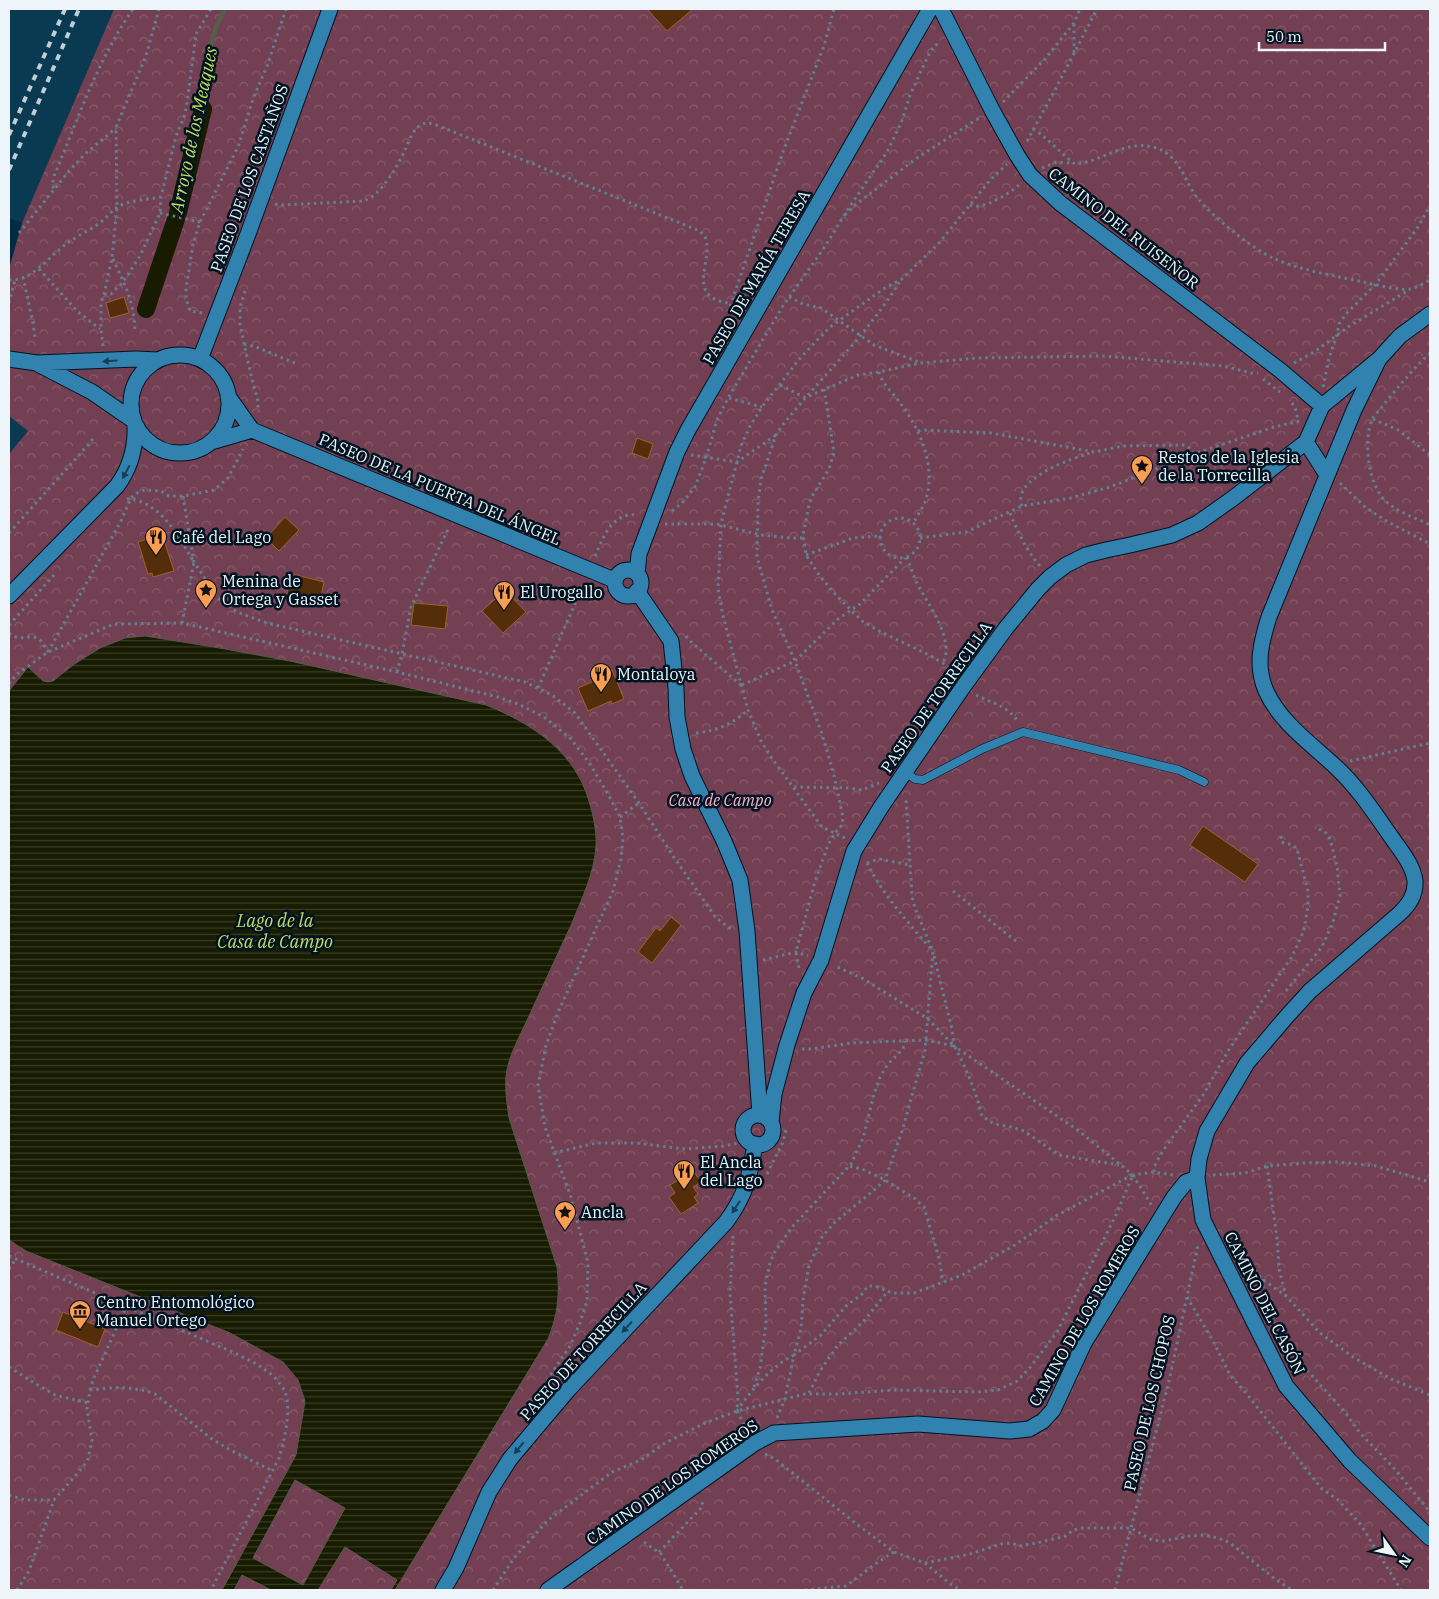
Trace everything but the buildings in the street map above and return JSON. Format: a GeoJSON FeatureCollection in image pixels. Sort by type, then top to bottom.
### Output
{"type":"FeatureCollection","features":[{"type":"Feature","properties":{"kind":"street","name":"PASEO DE LOS CASTAÑOS"},"geometry":{"type":"LineString","coordinates":[[200,359],[330,9]]}},
{"type":"Feature","properties":{"kind":"street","name":"PASEO DE MARÍA TERESA"},"geometry":{"type":"LineString","coordinates":[[637,574],[639,554],[657,518],[677,452],[710,391],[930,9]]}},
{"type":"Feature","properties":{"kind":"street","name":"CAMINO DEL RUISEÑOR"},"geometry":{"type":"LineString","coordinates":[[941,9],[992,110],[1030,175],[1060,203],[1281,371],[1322,406]]}},
{"type":"Feature","properties":{"kind":"street"},"geometry":{"type":"LineString","coordinates":[[1327,475],[1306,442],[1322,406],[1378,359],[1400,336],[1430,314]]}},
{"type":"Feature","properties":{"kind":"street"},"geometry":{"type":"LineString","coordinates":[[9,359],[37,363],[136,359],[158,360],[177,355],[200,359],[219,375],[228,396],[255,423],[191,451],[181,453],[170,452],[151,443],[145,438],[135,423],[92,392],[37,363]]}},
{"type":"Feature","properties":{"kind":"street"},"geometry":{"type":"LineString","coordinates":[[1192,1180],[1207,1131],[1246,1063],[1310,991],[1399,914],[1412,899],[1414,880],[1410,866],[1364,798],[1338,769],[1288,723],[1273,704],[1260,671],[1259,653],[1269,617],[1354,410],[1378,359]]}},
{"type":"Feature","properties":{"kind":"street"},"geometry":{"type":"LineString","coordinates":[[9,596],[117,486],[128,469],[136,437],[131,402],[136,383],[143,372],[158,360]]}},
{"type":"Feature","properties":{"kind":"street"},"geometry":{"type":"LineString","coordinates":[[209,443],[225,422],[228,396]]}},
{"type":"Feature","properties":{"kind":"street","name":"PASEO DE LA PUERTA DEL ÁNGEL"},"geometry":{"type":"LineString","coordinates":[[255,423],[455,514],[614,580]]}},
{"type":"Feature","properties":{"kind":"street","name":"PASEO DE TORRECILLA"},"geometry":{"type":"LineString","coordinates":[[765,1119],[804,994],[821,960],[856,848],[895,787],[910,776],[963,687],[1006,628],[1050,576],[1066,565],[1086,555],[1172,535],[1198,523],[1306,442]]}},
{"type":"Feature","properties":{"kind":"street"},"geometry":{"type":"LineString","coordinates":[[625,570],[632,570],[637,574],[641,584],[638,591],[633,595],[626,596],[621,594],[614,585],[614,580],[619,573],[625,570]]}},
{"type":"Feature","properties":{"kind":"street"},"geometry":{"type":"LineString","coordinates":[[638,591],[671,641],[680,735],[692,776],[737,871],[743,897],[747,931],[756,961],[765,1119]]}},
{"type":"Feature","properties":{"kind":"street","name":"PASEO DE TORRECILLA"},"geometry":{"type":"LineString","coordinates":[[752,1117],[765,1119],[773,1130],[771,1138],[764,1143],[752,1142],[744,1133],[746,1123],[752,1117]]}},
{"type":"Feature","properties":{"kind":"street","name":"PASEO DE TORRECILLA"},"geometry":{"type":"LineString","coordinates":[[443,1590],[464,1552],[489,1492],[510,1460],[568,1390],[726,1222],[738,1205],[747,1184],[752,1142]]}},
{"type":"Feature","properties":{"kind":"street","name":"CAMINO DE LOS ROMEROS"},"geometry":{"type":"LineString","coordinates":[[548,1590],[754,1443],[774,1433],[918,1424],[994,1430],[1029,1429],[1043,1421],[1053,1410],[1084,1344],[1162,1217],[1178,1192],[1192,1180]]}},
{"type":"Feature","properties":{"kind":"street","name":"CAMINO DEL CASÓN"},"geometry":{"type":"LineString","coordinates":[[1192,1180],[1204,1220],[1286,1386],[1350,1460],[1430,1538]]}},
{"type":"Feature","properties":{"kind":"lane"},"geometry":{"type":"LineString","coordinates":[[910,776],[923,780],[982,749],[1023,732],[1179,770],[1204,782]]}},
{"type":"Feature","properties":{"kind":"path"},"geometry":{"type":"LineString","coordinates":[[54,188],[52,182],[54,176],[106,53],[133,9]]}},
{"type":"Feature","properties":{"kind":"path"},"geometry":{"type":"LineString","coordinates":[[106,361],[101,330],[101,302],[112,258],[117,207],[116,127],[146,56],[159,9]]}},
{"type":"Feature","properties":{"kind":"path"},"geometry":{"type":"LineString","coordinates":[[104,294],[111,294],[123,282],[140,256],[160,213],[161,197],[176,136],[184,118],[196,34],[211,9]]}},
{"type":"Feature","properties":{"kind":"path"},"geometry":{"type":"LineString","coordinates":[[203,313],[190,311],[186,298],[192,244],[200,222],[238,147],[253,100],[268,66],[286,9]]}},
{"type":"Feature","properties":{"kind":"path"},"geometry":{"type":"LineString","coordinates":[[742,338],[726,329],[724,324],[784,149],[824,46],[834,9]]}},
{"type":"Feature","properties":{"kind":"path"},"geometry":{"type":"LineString","coordinates":[[842,218],[855,205],[917,158],[1004,101],[1045,59],[1074,24],[1080,9]]}},
{"type":"Feature","properties":{"kind":"path"},"geometry":{"type":"LineString","coordinates":[[804,994],[796,952],[814,885],[828,845],[842,825],[843,817],[837,788],[820,731],[795,661],[772,610],[759,565],[757,534],[758,502],[765,463],[776,435],[790,416],[860,335],[902,279],[939,242],[991,179],[1023,147],[1097,9]]}},
{"type":"Feature","properties":{"kind":"path"},"geometry":{"type":"LineString","coordinates":[[1074,24],[1074,54]]}},
{"type":"Feature","properties":{"kind":"path"},"geometry":{"type":"LineString","coordinates":[[657,518],[669,513],[682,503],[695,487],[717,420],[728,398],[789,297],[826,245],[887,152],[901,123],[910,96],[934,46],[954,34]]}},
{"type":"Feature","properties":{"kind":"path"},"geometry":{"type":"LineString","coordinates":[[272,212],[276,204],[370,199],[380,190],[392,174],[417,126],[425,123],[434,124],[700,231],[705,237],[707,248],[704,278],[705,290],[710,296],[731,304]]}},
{"type":"Feature","properties":{"kind":"path"},"geometry":{"type":"LineString","coordinates":[[18,233],[54,188],[85,154],[116,127]]}},
{"type":"Feature","properties":{"kind":"path"},"geometry":{"type":"LineString","coordinates":[[1033,128],[1073,163],[1077,164],[1135,146],[1152,146],[1159,149],[1167,153],[1181,168],[1191,189],[1199,200],[1221,220],[1274,259],[1300,267],[1409,290]]}},
{"type":"Feature","properties":{"kind":"path"},"geometry":{"type":"LineString","coordinates":[[9,280],[16,280],[39,269],[59,250],[101,222],[117,207],[161,197]]}},
{"type":"Feature","properties":{"kind":"path"},"geometry":{"type":"LineString","coordinates":[[1322,406],[1323,380],[1339,324],[1375,284],[1416,230],[1430,206]]}},
{"type":"Feature","properties":{"kind":"path"},"geometry":{"type":"LineString","coordinates":[[160,213],[200,222]]}},
{"type":"Feature","properties":{"kind":"path"},"geometry":{"type":"LineString","coordinates":[[112,258],[128,292],[134,314],[135,333]]}},
{"type":"Feature","properties":{"kind":"path"},"geometry":{"type":"LineString","coordinates":[[39,269],[78,312],[101,330]]}},
{"type":"Feature","properties":{"kind":"path"},"geometry":{"type":"LineString","coordinates":[[23,277],[35,338]]}},
{"type":"Feature","properties":{"kind":"path"},"geometry":{"type":"LineString","coordinates":[[774,1433],[774,1425],[785,1399],[801,1329],[809,1265],[822,1237],[834,1223],[885,1180],[902,1131],[925,1050],[933,952],[897,909],[873,874],[865,858],[856,848],[835,833],[822,827],[761,741],[748,710],[723,616],[718,589],[721,524],[744,439],[762,407],[818,338],[885,288],[902,279]]}},
{"type":"Feature","properties":{"kind":"path"},"geometry":{"type":"LineString","coordinates":[[9,303],[16,280]]}},
{"type":"Feature","properties":{"kind":"path"},"geometry":{"type":"LineString","coordinates":[[780,385],[807,397],[858,375],[920,363],[978,358],[1104,356],[1223,366],[1255,373],[1281,371],[1314,352],[1337,335],[1409,290],[1430,280]]}},
{"type":"Feature","properties":{"kind":"path"},"geometry":{"type":"LineString","coordinates":[[248,282],[240,306],[240,324],[258,401],[255,423]]}},
{"type":"Feature","properties":{"kind":"path"},"geometry":{"type":"LineString","coordinates":[[789,297],[803,304],[821,308],[874,345],[920,363]]}},
{"type":"Feature","properties":{"kind":"path"},"geometry":{"type":"LineString","coordinates":[[233,322],[240,324]]}},
{"type":"Feature","properties":{"kind":"path"},"geometry":{"type":"LineString","coordinates":[[244,344],[256,346],[296,364]]}},
{"type":"Feature","properties":{"kind":"path"},"geometry":{"type":"LineString","coordinates":[[1430,353],[1405,379],[1372,419],[1368,441],[1369,461],[1373,481],[1378,492],[1389,504],[1430,525]]}},
{"type":"Feature","properties":{"kind":"path"},"geometry":{"type":"LineString","coordinates":[[879,372],[880,377],[908,414],[918,431],[925,454],[929,485],[924,504],[914,522]]}},
{"type":"Feature","properties":{"kind":"path"},"geometry":{"type":"LineString","coordinates":[[1255,373],[1283,394]]}},
{"type":"Feature","properties":{"kind":"path"},"geometry":{"type":"LineString","coordinates":[[824,389],[834,452],[829,469],[811,498],[803,538],[806,555],[819,575],[850,611],[862,621],[943,663],[963,687],[981,698],[995,702],[1015,717],[1023,732]]}},
{"type":"Feature","properties":{"kind":"path"},"geometry":{"type":"LineString","coordinates":[[710,391],[762,407]]}},
{"type":"Feature","properties":{"kind":"path"},"geometry":{"type":"LineString","coordinates":[[1289,398],[1295,407],[1298,421]]}},
{"type":"Feature","properties":{"kind":"path"},"geometry":{"type":"LineString","coordinates":[[1372,419],[1398,430],[1430,455]]}},
{"type":"Feature","properties":{"kind":"path"},"geometry":{"type":"LineString","coordinates":[[920,538],[966,532],[1022,506],[1071,498],[1110,487],[1194,454],[1274,427],[1298,421],[1312,428]]}},
{"type":"Feature","properties":{"kind":"path"},"geometry":{"type":"LineString","coordinates":[[918,431],[991,433],[1094,452]]}},
{"type":"Feature","properties":{"kind":"path"},"geometry":{"type":"LineString","coordinates":[[677,452],[737,462],[776,435]]}},
{"type":"Feature","properties":{"kind":"path"},"geometry":{"type":"LineString","coordinates":[[9,533],[89,444],[92,440],[91,436]]}},
{"type":"Feature","properties":{"kind":"path"},"geometry":{"type":"LineString","coordinates":[[125,500],[145,490],[161,491],[169,496],[183,496],[214,490],[233,469],[245,444]]}},
{"type":"Feature","properties":{"kind":"path"},"geometry":{"type":"LineString","coordinates":[[1022,506],[1021,494],[1032,480],[1072,458],[1123,446],[1185,445],[1192,449],[1194,454]]}},
{"type":"Feature","properties":{"kind":"path"},"geometry":{"type":"LineString","coordinates":[[1327,475],[1339,482],[1365,507],[1388,522],[1430,544]]}},
{"type":"Feature","properties":{"kind":"path"},"geometry":{"type":"LineString","coordinates":[[182,623],[194,562],[183,496]]}},
{"type":"Feature","properties":{"kind":"path"},"geometry":{"type":"LineString","coordinates":[[131,498],[148,504],[167,520],[218,598],[237,612],[267,624],[525,682],[552,694],[574,713],[639,803],[716,918],[732,929],[747,931]]}},
{"type":"Feature","properties":{"kind":"path"},"geometry":{"type":"LineString","coordinates":[[48,652],[121,521],[131,498]]}},
{"type":"Feature","properties":{"kind":"path"},"geometry":{"type":"LineString","coordinates":[[1010,512],[1028,551],[1050,576]]}},
{"type":"Feature","properties":{"kind":"path"},"geometry":{"type":"LineString","coordinates":[[397,672],[411,607],[455,514]]}},
{"type":"Feature","properties":{"kind":"path"},"geometry":{"type":"LineString","coordinates":[[538,688],[603,538],[614,521],[624,515],[721,524],[757,534],[803,538]]}},
{"type":"Feature","properties":{"kind":"path"},"geometry":{"type":"LineString","coordinates":[[742,685],[795,661],[838,619],[866,597],[906,557],[916,550],[920,538],[914,522],[902,517],[895,518],[884,524],[879,536],[881,547],[889,555],[899,558],[906,557]]}},
{"type":"Feature","properties":{"kind":"path"},"geometry":{"type":"LineString","coordinates":[[806,555],[853,538],[879,536]]}},
{"type":"Feature","properties":{"kind":"path"},"geometry":{"type":"LineString","coordinates":[[906,557],[943,635],[947,650],[943,663]]}},
{"type":"Feature","properties":{"kind":"path"},"geometry":{"type":"LineString","coordinates":[[9,625],[60,568]]}},
{"type":"Feature","properties":{"kind":"path"},"geometry":{"type":"LineString","coordinates":[[9,684],[17,674],[48,652],[114,624],[182,623],[498,697],[518,704],[544,717],[571,739],[590,764],[610,796],[620,817],[623,838],[621,859],[613,891],[559,1010],[546,1045],[538,1085],[545,1127],[579,1222],[588,1263],[587,1301],[570,1346],[516,1427]]}},
{"type":"Feature","properties":{"kind":"path"},"geometry":{"type":"LineString","coordinates":[[9,633],[19,639],[34,637],[40,641],[48,652]]}},
{"type":"Feature","properties":{"kind":"path"},"geometry":{"type":"LineString","coordinates":[[690,641],[742,685]]}},
{"type":"Feature","properties":{"kind":"path"},"geometry":{"type":"LineString","coordinates":[[680,735],[715,730],[738,719],[748,710]]}},
{"type":"Feature","properties":{"kind":"path"},"geometry":{"type":"LineString","coordinates":[[1338,769],[1344,763],[1351,760],[1430,743]]}},
{"type":"Feature","properties":{"kind":"path"},"geometry":{"type":"LineString","coordinates":[[910,776],[906,796],[912,896],[933,952],[952,1028],[954,1046],[968,1073],[982,1116],[994,1124],[1024,1131],[1059,1154],[1120,1165]]}},
{"type":"Feature","properties":{"kind":"path"},"geometry":{"type":"LineString","coordinates":[[794,787],[862,790],[887,782],[895,787]]}},
{"type":"Feature","properties":{"kind":"path"},"geometry":{"type":"LineString","coordinates":[[620,817],[639,803]]}},
{"type":"Feature","properties":{"kind":"path"},"geometry":{"type":"LineString","coordinates":[[1283,996],[1322,947],[1331,927],[1340,896],[1337,866],[1330,839],[1320,829]]}},
{"type":"Feature","properties":{"kind":"path"},"geometry":{"type":"LineString","coordinates":[[1154,1172],[1154,1166],[1162,1152],[1203,1096],[1228,1051],[1291,958],[1304,930],[1308,906],[1308,891],[1297,849],[1292,845],[1281,842],[1280,834]]}},
{"type":"Feature","properties":{"kind":"path"},"geometry":{"type":"LineString","coordinates":[[867,863],[879,859],[910,865]]}},
{"type":"Feature","properties":{"kind":"path"},"geometry":{"type":"LineString","coordinates":[[953,891],[1017,942]]}},
{"type":"Feature","properties":{"kind":"path"},"geometry":{"type":"LineString","coordinates":[[756,961],[761,951]]}},
{"type":"Feature","properties":{"kind":"path"},"geometry":{"type":"LineString","coordinates":[[756,961],[796,952],[821,960],[862,978],[928,1019],[954,1046],[1079,1131],[1132,1175],[1153,1207],[1162,1217]]}},
{"type":"Feature","properties":{"kind":"path"},"geometry":{"type":"LineString","coordinates":[[787,1045],[810,1049],[851,1043],[926,1040],[954,1046]]}},
{"type":"Feature","properties":{"kind":"path"},"geometry":{"type":"LineString","coordinates":[[754,1388],[760,1368],[766,1324],[765,1286],[774,1253],[792,1227],[849,1166],[863,1138],[880,1077],[888,1064],[904,1049],[905,1041]]}},
{"type":"Feature","properties":{"kind":"path"},"geometry":{"type":"LineString","coordinates":[[763,1180],[783,1142],[787,1131],[787,1122]]}},
{"type":"Feature","properties":{"kind":"path"},"geometry":{"type":"LineString","coordinates":[[554,1153],[596,1143],[635,1143],[685,1149],[752,1142]]}},
{"type":"Feature","properties":{"kind":"path"},"geometry":{"type":"LineString","coordinates":[[737,1412],[754,1388],[784,1361],[821,1335],[846,1306],[862,1294],[868,1286],[876,1286],[892,1293],[914,1293],[962,1275],[1015,1244],[1056,1216],[1132,1175],[1154,1172],[1171,1174],[1192,1180],[1221,1174],[1245,1173],[1267,1166],[1338,1162],[1376,1166],[1430,1182]]}},
{"type":"Feature","properties":{"kind":"path"},"geometry":{"type":"LineString","coordinates":[[849,1166],[864,1170],[885,1180],[914,1198],[924,1207],[939,1258],[943,1282]]}},
{"type":"Feature","properties":{"kind":"path"},"geometry":{"type":"LineString","coordinates":[[1267,1166],[1277,1238],[1279,1269],[1286,1296]]}},
{"type":"Feature","properties":{"kind":"path"},"geometry":{"type":"LineString","coordinates":[[493,1590],[514,1558],[547,1521],[612,1472],[641,1460],[664,1443],[697,1427],[737,1412],[809,1393],[837,1394],[896,1390],[977,1392],[998,1390],[1017,1381],[1028,1370],[1057,1332],[1105,1238],[1132,1175]]}},
{"type":"Feature","properties":{"kind":"path","name":"PASEO DE LOS CHOPOS"},"geometry":{"type":"LineString","coordinates":[[1115,1590],[1169,1381],[1204,1220]]}},
{"type":"Feature","properties":{"kind":"path"},"geometry":{"type":"LineString","coordinates":[[9,1256],[237,1354],[265,1369],[278,1381],[286,1393],[288,1415],[279,1458],[211,1590]]}},
{"type":"Feature","properties":{"kind":"path"},"geometry":{"type":"LineString","coordinates":[[9,1269],[15,1260]]}},
{"type":"Feature","properties":{"kind":"path"},"geometry":{"type":"LineString","coordinates":[[1430,1395],[1392,1379],[1353,1357],[1320,1333],[1286,1296],[1262,1279],[1265,1302],[1281,1337],[1295,1357],[1345,1412],[1359,1432],[1393,1467],[1430,1512]]}},
{"type":"Feature","properties":{"kind":"path"},"geometry":{"type":"LineString","coordinates":[[809,1393],[820,1371],[838,1345],[863,1322],[888,1291]]}},
{"type":"Feature","properties":{"kind":"path"},"geometry":{"type":"LineString","coordinates":[[1187,1296],[1214,1341],[1230,1375],[1321,1488],[1338,1500],[1361,1525],[1401,1590]]}},
{"type":"Feature","properties":{"kind":"path"},"geometry":{"type":"LineString","coordinates":[[17,1590],[29,1571],[54,1500],[88,1459],[92,1440],[88,1403],[90,1390],[126,1307]]}},
{"type":"Feature","properties":{"kind":"path"},"geometry":{"type":"LineString","coordinates":[[9,1367],[55,1395],[88,1403]]}},
{"type":"Feature","properties":{"kind":"path"},"geometry":{"type":"LineString","coordinates":[[90,1390],[132,1389],[145,1390],[155,1394],[212,1439],[273,1471]]}},
{"type":"Feature","properties":{"kind":"path"},"geometry":{"type":"LineString","coordinates":[[9,1495],[26,1500],[54,1500]]}},
{"type":"Feature","properties":{"kind":"path"},"geometry":{"type":"LineString","coordinates":[[659,1552],[703,1505],[702,1500]]}},
{"type":"Feature","properties":{"kind":"path"},"geometry":{"type":"LineString","coordinates":[[925,1563],[970,1554],[1002,1544],[1011,1543],[1025,1546],[1066,1536],[1073,1530],[1082,1528],[1131,1528],[1152,1540],[1164,1541],[1202,1535],[1230,1542],[1275,1579],[1292,1590]]}},
{"type":"Feature","properties":{"kind":"path"},"geometry":{"type":"LineString","coordinates":[[644,1542],[659,1552],[683,1590]]}},
{"type":"Feature","properties":{"kind":"path"},"geometry":{"type":"LineString","coordinates":[[805,1590],[846,1586],[894,1552]]}},
{"type":"Feature","properties":{"kind":"shaded area"},"geometry":{"type":"Polygon","coordinates":[[[9,9],[114,9],[22,223],[9,218],[9,9]]]}},
{"type":"Feature","properties":{"kind":"shaded area"},"geometry":{"type":"Polygon","coordinates":[[[9,416],[29,431],[9,454],[9,416]]]}},
{"type":"Feature","properties":{"kind":"green space","name":"Casa de Campo"},"geometry":{"type":"Polygon","coordinates":[[[114,9],[1430,9],[1430,1590],[9,1590],[9,454],[28,431],[9,416],[9,269],[22,223],[114,9]]]}},
{"type":"Feature","properties":{"kind":"water","name":"Lago de la Casa de Campo"},"geometry":{"type":"Polygon","coordinates":[[[145,636],[290,661],[486,705],[532,728],[558,749],[579,776],[590,805],[595,826],[596,847],[590,876],[572,923],[515,1045],[506,1076],[509,1118],[557,1267],[558,1295],[556,1313],[548,1339],[395,1590],[391,1590],[397,1580],[345,1547],[318,1590],[271,1590],[242,1575],[234,1590],[222,1590],[296,1455],[305,1401],[298,1380],[283,1362],[230,1333],[26,1251],[9,1240],[9,691],[28,667],[43,681],[53,681],[73,665],[100,648],[125,638],[145,636]],[[295,1480],[253,1558],[303,1585],[345,1508],[295,1480]]]}},
{"type":"Feature","properties":{"kind":"waterway","name":"Arroyo de los Meaques"},"geometry":{"type":"LineString","coordinates":[[203,109],[209,51],[216,27],[225,9]]}},
{"type":"Feature","properties":{"kind":"waterway","name":"Arroyo de los Meaques"},"geometry":{"type":"LineString","coordinates":[[146,309],[178,213],[203,109]]}},
{"type":"Feature","properties":{"kind":"railway"},"geometry":{"type":"LineString","coordinates":[[9,135],[65,9]]}},
{"type":"Feature","properties":{"kind":"railway"},"geometry":{"type":"LineString","coordinates":[[9,170],[79,9]]}},
{"type":"Feature","properties":{"kind":"place","name":"Restos de la Iglesia de la Torrecilla"},"geometry":{"type":"Point","coordinates":[1142,485]}},
{"type":"Feature","properties":{"kind":"place","name":"Café del Lago"},"geometry":{"type":"Point","coordinates":[156,556]}},
{"type":"Feature","properties":{"kind":"place","name":"Menina de Ortega y Gasset"},"geometry":{"type":"Point","coordinates":[206,609]}},
{"type":"Feature","properties":{"kind":"place","name":"El Urogallo"},"geometry":{"type":"Point","coordinates":[504,611]}},
{"type":"Feature","properties":{"kind":"place","name":"Montaloya"},"geometry":{"type":"Point","coordinates":[601,693]}},
{"type":"Feature","properties":{"kind":"place","name":"El Ancla del Lago"},"geometry":{"type":"Point","coordinates":[684,1190]}},
{"type":"Feature","properties":{"kind":"place","name":"Ancla"},"geometry":{"type":"Point","coordinates":[565,1231]}},
{"type":"Feature","properties":{"kind":"place","name":"Centro Entomológico Manuel Ortego"},"geometry":{"type":"Point","coordinates":[80,1330]}}]}
